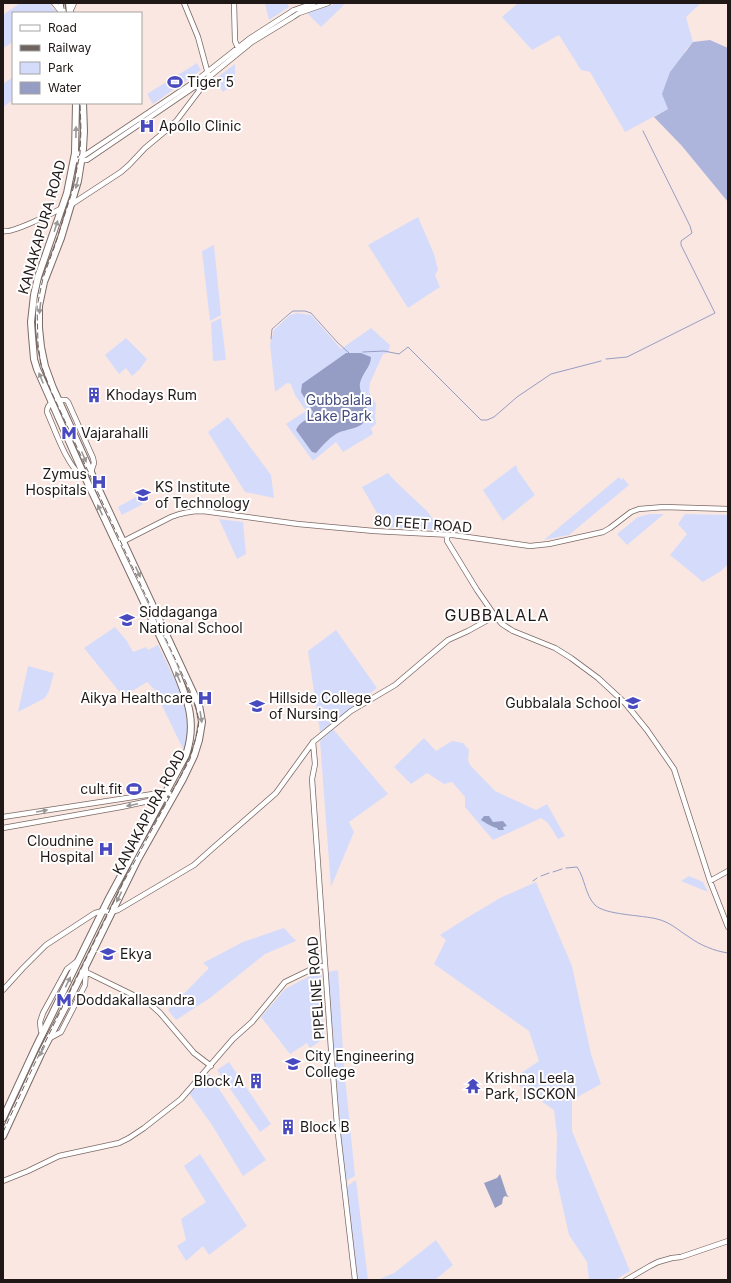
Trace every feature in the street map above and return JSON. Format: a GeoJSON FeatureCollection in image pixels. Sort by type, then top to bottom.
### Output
{"type":"FeatureCollection","features":[{"type":"Feature","properties":{"kind":"highway","name":"KANAKAPURA ROAD"},"geometry":{"type":"LineString","coordinates":[[3,1118],[43,1032],[103,911],[188,750],[191,729],[190,706],[173,664],[84,475],[51,402],[34,359],[32,310],[36,283],[67,193],[75,153],[76,104]]}},
{"type":"Feature","properties":{"kind":"highway","name":"KANAKAPURA ROAD"},"geometry":{"type":"LineString","coordinates":[[3,1136],[111,912],[138,859],[183,779],[194,756],[201,730],[199,705],[123,543],[58,399],[43,359],[39,328],[39,306],[44,282],[72,204],[78,181],[82,158],[84,131],[83,104]]}},
{"type":"Feature","properties":{"kind":"highway"},"geometry":{"type":"LineString","coordinates":[[51,402],[58,399]]}},
{"type":"Feature","properties":{"kind":"highway"},"geometry":{"type":"LineString","coordinates":[[7,1110],[14,1113]]}},
{"type":"Feature","properties":{"kind":"street"},"geometry":{"type":"LineString","coordinates":[[54,3],[61,12]]}},
{"type":"Feature","properties":{"kind":"street"},"geometry":{"type":"LineString","coordinates":[[184,3],[198,37],[209,75]]}},
{"type":"Feature","properties":{"kind":"street"},"geometry":{"type":"LineString","coordinates":[[234,3],[235,41],[240,53]]}},
{"type":"Feature","properties":{"kind":"street"},"geometry":{"type":"LineString","coordinates":[[209,75],[249,39],[290,13],[314,3]]}},
{"type":"Feature","properties":{"kind":"street"},"geometry":{"type":"LineString","coordinates":[[74,160],[82,158],[209,75],[240,53],[252,42],[299,13],[328,3]]}},
{"type":"Feature","properties":{"kind":"street"},"geometry":{"type":"LineString","coordinates":[[72,204],[130,165],[145,148],[169,128],[199,91],[198,82]]}},
{"type":"Feature","properties":{"kind":"street"},"geometry":{"type":"LineString","coordinates":[[75,153],[82,158]]}},
{"type":"Feature","properties":{"kind":"street"},"geometry":{"type":"LineString","coordinates":[[3,231],[8,232],[21,227],[62,208]]}},
{"type":"Feature","properties":{"kind":"street","name":"80 FEET ROAD"},"geometry":{"type":"LineString","coordinates":[[283,524],[453,535],[530,546],[548,544],[602,532],[610,528],[631,512],[642,508],[664,507],[728,510]]}},
{"type":"Feature","properties":{"kind":"street","name":"80 FEET ROAD"},"geometry":{"type":"LineString","coordinates":[[117,546],[171,517],[189,511],[204,511],[283,524],[447,539],[466,539],[530,548],[549,546],[603,534],[611,530],[630,515],[640,511],[664,509],[728,510]]}},
{"type":"Feature","properties":{"kind":"street"},"geometry":{"type":"LineString","coordinates":[[447,539],[495,616],[509,629],[555,648],[571,658],[598,678],[632,710],[674,769],[710,881],[728,927]]}},
{"type":"Feature","properties":{"kind":"street"},"geometry":{"type":"LineString","coordinates":[[3,990],[41,949],[64,933],[95,913],[103,911],[111,912],[130,904],[194,865],[276,793],[314,742],[351,711],[395,685],[448,640],[495,616]]}},
{"type":"Feature","properties":{"kind":"street","name":"PIPELINE ROAD"},"geometry":{"type":"LineString","coordinates":[[314,742],[315,764],[312,779],[337,1125],[355,1280]]}},
{"type":"Feature","properties":{"kind":"street"},"geometry":{"type":"LineString","coordinates":[[164,795],[170,801]]}},
{"type":"Feature","properties":{"kind":"street"},"geometry":{"type":"LineString","coordinates":[[3,828],[121,807],[164,795]]}},
{"type":"Feature","properties":{"kind":"street"},"geometry":{"type":"LineString","coordinates":[[3,817],[173,795]]}},
{"type":"Feature","properties":{"kind":"street"},"geometry":{"type":"LineString","coordinates":[[710,881],[728,871]]}},
{"type":"Feature","properties":{"kind":"street","name":"KANAKAPURA ROAD"},"geometry":{"type":"LineString","coordinates":[[49,1039],[61,1032],[85,984],[87,964]]}},
{"type":"Feature","properties":{"kind":"street"},"geometry":{"type":"LineString","coordinates":[[3,1181],[59,1156],[119,1143],[126,1140],[180,1099],[233,1040],[252,1022],[285,982],[317,966],[325,967]]}},
{"type":"Feature","properties":{"kind":"street"},"geometry":{"type":"LineString","coordinates":[[86,972],[150,1004],[160,1013],[194,1053],[211,1066]]}},
{"type":"Feature","properties":{"kind":"street"},"geometry":{"type":"LineString","coordinates":[[626,1280],[658,1262],[681,1257],[728,1241]]}},
{"type":"Feature","properties":{"kind":"green space"},"geometry":{"type":"Polygon","coordinates":[[[20,3],[51,3],[52,8],[58,12],[12,12],[12,43],[3,48],[3,15],[20,3]]]}},
{"type":"Feature","properties":{"kind":"green space"},"geometry":{"type":"Polygon","coordinates":[[[266,3],[287,3],[289,7],[269,20],[266,3]]]}},
{"type":"Feature","properties":{"kind":"green space"},"geometry":{"type":"Polygon","coordinates":[[[337,3],[344,3],[343,6],[321,27],[307,13],[337,3]]]}},
{"type":"Feature","properties":{"kind":"green space"},"geometry":{"type":"Polygon","coordinates":[[[518,3],[701,3],[686,17],[693,42],[685,51],[668,109],[625,132],[590,72],[581,70],[559,35],[532,50],[502,17],[518,3]]]}},
{"type":"Feature","properties":{"kind":"green space","name":"Tiger 5"},"geometry":{"type":"Polygon","coordinates":[[[197,63],[201,70],[153,104],[147,94],[197,63]]]}},
{"type":"Feature","properties":{"kind":"green space"},"geometry":{"type":"Polygon","coordinates":[[[235,64],[235,83],[223,92],[215,79],[235,64]]]}},
{"type":"Feature","properties":{"kind":"green space"},"geometry":{"type":"Polygon","coordinates":[[[12,78],[12,101],[3,107],[3,84],[12,78]]]}},
{"type":"Feature","properties":{"kind":"green space"},"geometry":{"type":"Polygon","coordinates":[[[418,217],[434,254],[438,270],[435,275],[440,287],[408,308],[368,245],[418,217]]]}},
{"type":"Feature","properties":{"kind":"green space"},"geometry":{"type":"Polygon","coordinates":[[[214,245],[221,315],[210,321],[202,251],[214,245]]]}},
{"type":"Feature","properties":{"kind":"green space","name":"Gubbalala Lake Park"},"geometry":{"type":"Polygon","coordinates":[[[297,313],[311,315],[341,349],[371,328],[390,345],[388,353],[383,354],[370,383],[369,392],[376,404],[376,424],[371,428],[373,434],[343,452],[336,442],[313,461],[286,424],[306,411],[295,395],[291,384],[287,383],[275,392],[270,344],[274,330],[290,315],[297,313]]]}},
{"type":"Feature","properties":{"kind":"green space"},"geometry":{"type":"Polygon","coordinates":[[[221,318],[226,360],[213,361],[211,323],[221,318]]]}},
{"type":"Feature","properties":{"kind":"green space"},"geometry":{"type":"Polygon","coordinates":[[[126,338],[147,359],[140,369],[132,376],[126,368],[119,374],[105,355],[126,338]]]}},
{"type":"Feature","properties":{"kind":"green space"},"geometry":{"type":"Polygon","coordinates":[[[228,417],[271,475],[274,498],[245,492],[208,432],[228,417]]]}},
{"type":"Feature","properties":{"kind":"green space"},"geometry":{"type":"Polygon","coordinates":[[[516,465],[518,471],[535,495],[503,521],[483,490],[516,465]]]}},
{"type":"Feature","properties":{"kind":"green space"},"geometry":{"type":"Polygon","coordinates":[[[388,473],[427,511],[441,530],[385,527],[362,487],[388,473]]]}},
{"type":"Feature","properties":{"kind":"green space"},"geometry":{"type":"Polygon","coordinates":[[[619,477],[621,480],[623,478],[629,485],[569,535],[544,540],[619,477]]]}},
{"type":"Feature","properties":{"kind":"green space"},"geometry":{"type":"Polygon","coordinates":[[[138,496],[143,504],[122,515],[118,507],[138,496]]]}},
{"type":"Feature","properties":{"kind":"green space"},"geometry":{"type":"Polygon","coordinates":[[[650,514],[664,514],[627,545],[617,534],[638,517],[650,514]]]}},
{"type":"Feature","properties":{"kind":"green space"},"geometry":{"type":"Polygon","coordinates":[[[685,514],[728,515],[728,564],[721,571],[703,582],[670,555],[687,534],[678,524],[685,514]]]}},
{"type":"Feature","properties":{"kind":"green space"},"geometry":{"type":"Polygon","coordinates":[[[219,519],[243,522],[246,554],[237,559],[219,519]]]}},
{"type":"Feature","properties":{"kind":"green space"},"geometry":{"type":"Polygon","coordinates":[[[115,627],[127,641],[133,652],[146,647],[148,650],[158,645],[187,705],[189,735],[185,753],[154,689],[147,682],[122,695],[84,648],[115,627]]]}},
{"type":"Feature","properties":{"kind":"green space"},"geometry":{"type":"Polygon","coordinates":[[[336,630],[377,688],[320,732],[308,651],[336,630]]]}},
{"type":"Feature","properties":{"kind":"green space"},"geometry":{"type":"Polygon","coordinates":[[[28,666],[54,673],[49,691],[45,698],[18,712],[28,666]]]}},
{"type":"Feature","properties":{"kind":"green space"},"geometry":{"type":"Polygon","coordinates":[[[333,729],[388,794],[349,822],[354,832],[331,887],[320,741],[333,729]]]}},
{"type":"Feature","properties":{"kind":"green space"},"geometry":{"type":"Polygon","coordinates":[[[424,738],[436,751],[452,741],[463,743],[469,750],[468,760],[470,765],[495,791],[536,810],[547,804],[565,836],[558,839],[548,823],[541,818],[493,840],[465,807],[465,797],[452,782],[444,784],[427,773],[411,784],[394,767],[424,738]]]}},
{"type":"Feature","properties":{"kind":"green space"},"geometry":{"type":"Polygon","coordinates":[[[689,876],[703,882],[708,892],[681,881],[689,876]]]}},
{"type":"Feature","properties":{"kind":"green space"},"geometry":{"type":"Polygon","coordinates":[[[536,882],[572,966],[591,1054],[601,1084],[572,1100],[572,1131],[630,1271],[615,1280],[589,1280],[587,1262],[569,1235],[556,1177],[557,1135],[554,1110],[511,1080],[539,1061],[529,1031],[434,964],[446,940],[440,935],[500,898],[536,882]]]}},
{"type":"Feature","properties":{"kind":"green space"},"geometry":{"type":"Polygon","coordinates":[[[284,928],[296,941],[265,954],[210,998],[176,1020],[168,1010],[209,968],[203,963],[243,942],[284,928]]]}},
{"type":"Feature","properties":{"kind":"green space"},"geometry":{"type":"Polygon","coordinates":[[[321,970],[323,1039],[310,1048],[307,1043],[290,1054],[261,1017],[285,989],[321,970]]]}},
{"type":"Feature","properties":{"kind":"green space"},"geometry":{"type":"Polygon","coordinates":[[[338,970],[344,1067],[355,1176],[346,1181],[339,1119],[328,972],[338,970]]]}},
{"type":"Feature","properties":{"kind":"green space"},"geometry":{"type":"Polygon","coordinates":[[[229,1062],[271,1124],[260,1132],[217,1070],[229,1062]]]}},
{"type":"Feature","properties":{"kind":"green space"},"geometry":{"type":"Polygon","coordinates":[[[209,1074],[266,1160],[243,1176],[212,1125],[189,1093],[209,1074]]]}},
{"type":"Feature","properties":{"kind":"green space"},"geometry":{"type":"Polygon","coordinates":[[[200,1154],[247,1226],[209,1255],[203,1246],[186,1261],[177,1246],[186,1240],[181,1219],[206,1202],[184,1166],[200,1154]]]}},
{"type":"Feature","properties":{"kind":"green space"},"geometry":{"type":"Polygon","coordinates":[[[356,1180],[368,1280],[356,1280],[347,1186],[356,1180]]]}},
{"type":"Feature","properties":{"kind":"green space"},"geometry":{"type":"Polygon","coordinates":[[[436,1240],[453,1265],[435,1280],[377,1280],[394,1273],[436,1240]]]}},
{"type":"Feature","properties":{"kind":"shaded area"},"geometry":{"type":"Polygon","coordinates":[[[710,40],[728,48],[728,202],[682,146],[654,117],[668,109],[662,94],[670,72],[693,42],[710,40]]]}},
{"type":"Feature","properties":{"kind":"water"},"geometry":{"type":"Polygon","coordinates":[[[346,353],[361,353],[371,357],[370,364],[360,383],[367,408],[367,416],[365,421],[359,426],[336,434],[316,453],[312,452],[296,430],[300,424],[313,412],[301,392],[302,384],[346,353]]]}},
{"type":"Feature","properties":{"kind":"water"},"geometry":{"type":"Polygon","coordinates":[[[484,816],[489,816],[493,822],[503,821],[507,826],[503,827],[504,830],[498,830],[497,828],[481,820],[484,816]]]}},
{"type":"Feature","properties":{"kind":"water"},"geometry":{"type":"Polygon","coordinates":[[[500,1174],[509,1197],[505,1196],[502,1204],[495,1208],[484,1183],[497,1178],[500,1174]]]}},
{"type":"Feature","properties":{"kind":"waterway"},"geometry":{"type":"LineString","coordinates":[[606,359],[627,357],[715,313],[681,245],[681,241],[692,233],[690,226],[643,131]]}},
{"type":"Feature","properties":{"kind":"waterway"},"geometry":{"type":"LineString","coordinates":[[271,339],[272,329],[289,314],[293,311],[305,311],[311,313],[349,353]]}},
{"type":"Feature","properties":{"kind":"waterway"},"geometry":{"type":"LineString","coordinates":[[363,352],[384,351],[399,354],[408,347],[481,420],[487,420],[494,417],[517,397],[551,374],[601,361]]}},
{"type":"Feature","properties":{"kind":"waterway"},"geometry":{"type":"LineString","coordinates":[[566,868],[577,867],[580,871],[589,896],[595,905],[600,908],[615,913],[662,920],[702,945],[728,953]]}},
{"type":"Feature","properties":{"kind":"waterway"},"geometry":{"type":"LineString","coordinates":[[553,872],[562,869]]}},
{"type":"Feature","properties":{"kind":"waterway"},"geometry":{"type":"LineString","coordinates":[[541,876],[549,873]]}},
{"type":"Feature","properties":{"kind":"waterway"},"geometry":{"type":"LineString","coordinates":[[533,881],[537,878]]}},
{"type":"Feature","properties":{"kind":"railway"},"geometry":{"type":"LineString","coordinates":[[63,3],[65,12]]}},
{"type":"Feature","properties":{"kind":"railway"},"geometry":{"type":"LineString","coordinates":[[3,1132],[123,883],[190,759],[199,720],[190,691],[51,391],[41,365],[38,344],[37,307],[43,278],[73,189],[80,153],[80,104]]}},
{"type":"Feature","properties":{"kind":"place","name":"Tiger 5"},"geometry":{"type":"Point","coordinates":[175,82]}},
{"type":"Feature","properties":{"kind":"place","name":"Apollo Clinic"},"geometry":{"type":"Point","coordinates":[147,126]}},
{"type":"Feature","properties":{"kind":"place","name":"Khodays Rum"},"geometry":{"type":"Point","coordinates":[94,395]}},
{"type":"Feature","properties":{"kind":"place","name":"Vajarahalli"},"geometry":{"type":"Point","coordinates":[69,433]}},
{"type":"Feature","properties":{"kind":"place","name":"Zymus Hospitals"},"geometry":{"type":"Point","coordinates":[99,482]}},
{"type":"Feature","properties":{"kind":"place","name":"KS Institute of Technology"},"geometry":{"type":"Point","coordinates":[143,495]}},
{"type":"Feature","properties":{"kind":"place","name":"Siddaganga National School"},"geometry":{"type":"Point","coordinates":[127,620]}},
{"type":"Feature","properties":{"kind":"place","name":"Aikya Healthcare"},"geometry":{"type":"Point","coordinates":[205,698]}},
{"type":"Feature","properties":{"kind":"place","name":"Gubbalala School"},"geometry":{"type":"Point","coordinates":[633,703]}},
{"type":"Feature","properties":{"kind":"place","name":"Hillside College of Nursing"},"geometry":{"type":"Point","coordinates":[257,706]}},
{"type":"Feature","properties":{"kind":"place","name":"cult.fit"},"geometry":{"type":"Point","coordinates":[134,789]}},
{"type":"Feature","properties":{"kind":"place","name":"Cloudnine Hospital"},"geometry":{"type":"Point","coordinates":[106,849]}},
{"type":"Feature","properties":{"kind":"place","name":"Ekya"},"geometry":{"type":"Point","coordinates":[108,954]}},
{"type":"Feature","properties":{"kind":"place","name":"Doddakallasandra"},"geometry":{"type":"Point","coordinates":[64,1000]}},
{"type":"Feature","properties":{"kind":"place","name":"City Engineering College"},"geometry":{"type":"Point","coordinates":[293,1064]}},
{"type":"Feature","properties":{"kind":"place","name":"Block A"},"geometry":{"type":"Point","coordinates":[256,1081]}},
{"type":"Feature","properties":{"kind":"place","name":"Krishna Leela Park, ISCKON"},"geometry":{"type":"Point","coordinates":[473,1086]}},
{"type":"Feature","properties":{"kind":"place","name":"Block B"},"geometry":{"type":"Point","coordinates":[288,1127]}},
{"type":"Feature","properties":{"kind":"district","name":"GUBBALALA"},"geometry":{"type":"Point","coordinates":[497,615]}}]}
